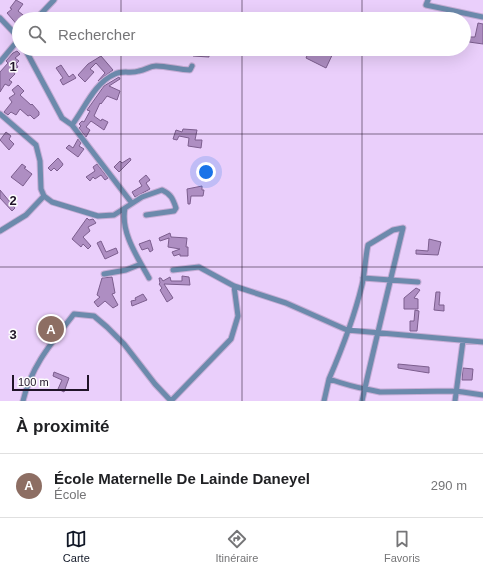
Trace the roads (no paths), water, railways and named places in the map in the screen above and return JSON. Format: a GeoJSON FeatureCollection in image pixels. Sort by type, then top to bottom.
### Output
{"type":"FeatureCollection","features":[{"type":"Feature","properties":{"kind":"street"},"geometry":{"type":"LineString","coordinates":[[43,12],[54,0]]}},
{"type":"Feature","properties":{"kind":"street"},"geometry":{"type":"LineString","coordinates":[[428,0],[426,5],[459,12]]}},
{"type":"Feature","properties":{"kind":"street"},"geometry":{"type":"LineString","coordinates":[[471,14],[483,17]]}},
{"type":"Feature","properties":{"kind":"street"},"geometry":{"type":"LineString","coordinates":[[0,18],[12,31]]}},
{"type":"Feature","properties":{"kind":"street"},"geometry":{"type":"LineString","coordinates":[[0,62],[12,47]]}},
{"type":"Feature","properties":{"kind":"street"},"geometry":{"type":"LineString","coordinates":[[29,56],[62,118],[72,124],[131,202]]}},
{"type":"Feature","properties":{"kind":"street"},"geometry":{"type":"LineString","coordinates":[[72,124],[82,112],[94,90],[115,74],[140,71],[150,66],[161,66],[184,70],[190,70],[192,66]]}},
{"type":"Feature","properties":{"kind":"street"},"geometry":{"type":"LineString","coordinates":[[0,114],[36,145],[40,161],[41,190],[44,196],[52,202],[98,216],[114,215],[131,202],[162,190],[168,192],[174,199],[176,208],[174,211],[146,215]]}},
{"type":"Feature","properties":{"kind":"street"},"geometry":{"type":"LineString","coordinates":[[0,230],[26,215],[44,196]]}},
{"type":"Feature","properties":{"kind":"street"},"geometry":{"type":"LineString","coordinates":[[125,208],[126,230],[149,278]]}},
{"type":"Feature","properties":{"kind":"street"},"geometry":{"type":"LineString","coordinates":[[324,401],[329,379],[344,344],[363,278],[368,246],[393,230],[403,228],[362,401]]}},
{"type":"Feature","properties":{"kind":"street"},"geometry":{"type":"LineString","coordinates":[[104,274],[126,270],[142,264]]}},
{"type":"Feature","properties":{"kind":"street"},"geometry":{"type":"LineString","coordinates":[[173,270],[199,267],[234,286],[280,301],[347,330],[483,342]]}},
{"type":"Feature","properties":{"kind":"street"},"geometry":{"type":"LineString","coordinates":[[363,278],[418,282]]}},
{"type":"Feature","properties":{"kind":"street"},"geometry":{"type":"LineString","coordinates":[[23,401],[27,384],[43,353],[74,314],[94,316],[107,327],[124,344],[155,384],[171,401],[231,339],[238,316],[234,286]]}},
{"type":"Feature","properties":{"kind":"street"},"geometry":{"type":"LineString","coordinates":[[455,401],[463,341]]}},
{"type":"Feature","properties":{"kind":"street"},"geometry":{"type":"LineString","coordinates":[[329,379],[380,392],[456,391],[483,395]]}},
{"type":"Feature","properties":{"kind":"place","name":"École Maternelle De Lainde Daneyel"},"geometry":{"type":"Point","coordinates":[51,329]}}]}
